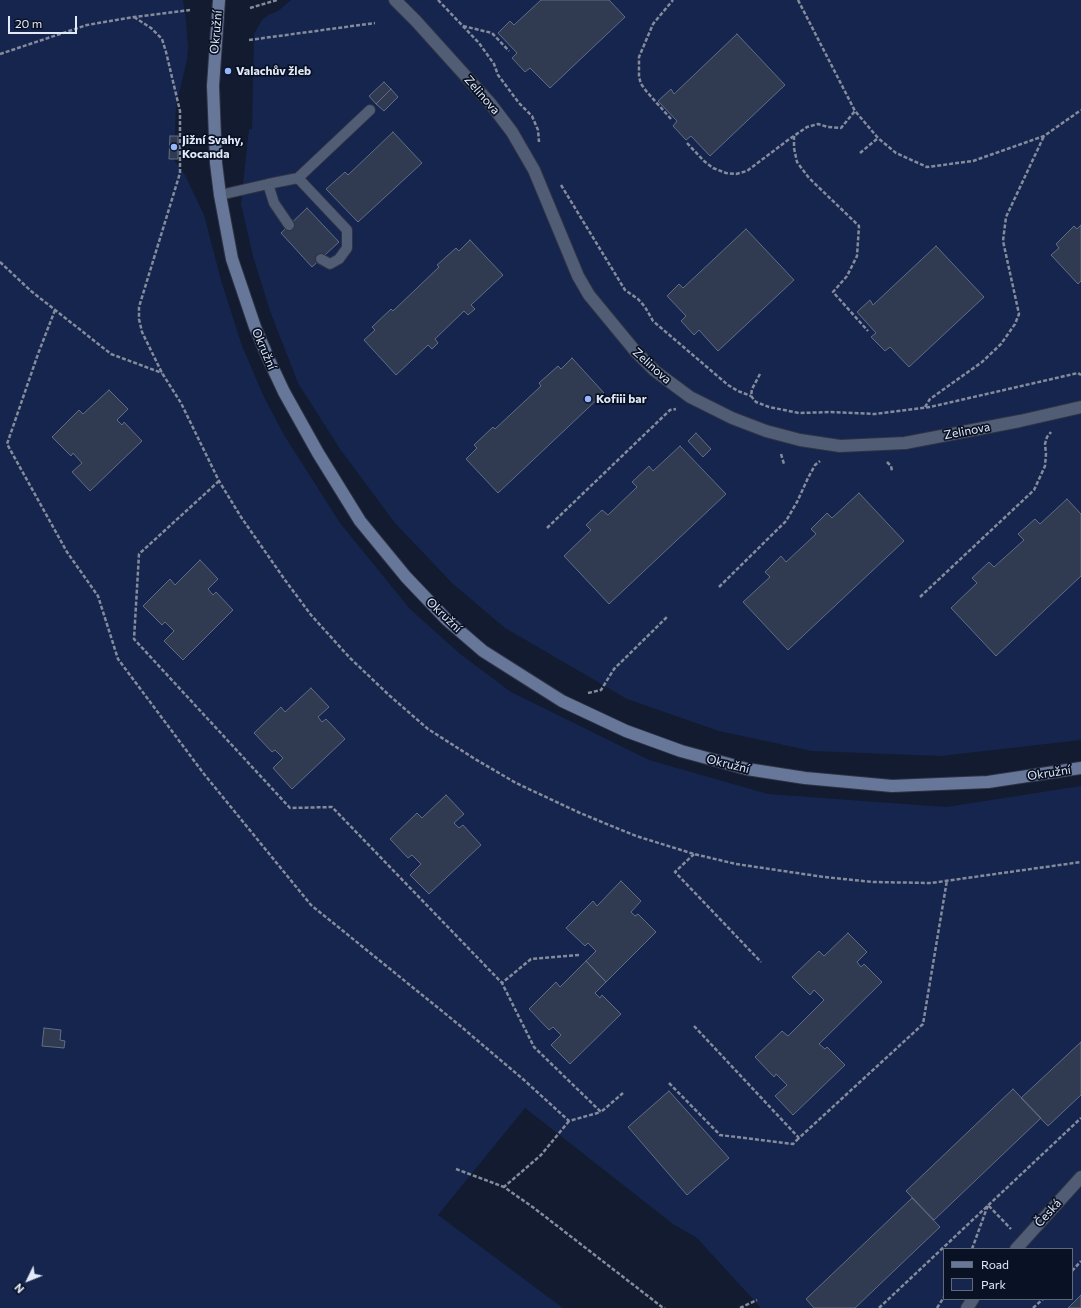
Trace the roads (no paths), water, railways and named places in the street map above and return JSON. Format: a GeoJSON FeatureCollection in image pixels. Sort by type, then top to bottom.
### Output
{"type":"FeatureCollection","features":[{"type":"Feature","properties":{"kind":"street","name":"Okružní"},"geometry":{"type":"LineString","coordinates":[[219,0],[214,57],[214,145],[220,196],[232,259],[255,327],[284,392],[318,453],[360,521],[406,577],[447,620],[483,651],[562,701],[626,731],[681,751],[747,769],[806,778],[892,786],[988,782],[1081,768]]}},
{"type":"Feature","properties":{"kind":"street","name":"Zelinova"},"geometry":{"type":"LineString","coordinates":[[395,0],[490,103],[512,132],[534,170],[578,276],[589,295],[636,352],[655,371],[690,397],[732,418],[766,431],[818,444],[840,446],[905,443],[1020,421],[1081,407]]}},
{"type":"Feature","properties":{"kind":"street","name":"Česká"},"geometry":{"type":"LineString","coordinates":[[1019,1245],[1081,1177]]}},
{"type":"Feature","properties":{"kind":"lane"},"geometry":{"type":"LineString","coordinates":[[220,196],[298,178],[370,110]]}},
{"type":"Feature","properties":{"kind":"lane"},"geometry":{"type":"LineString","coordinates":[[298,178],[347,230],[347,248],[339,259],[330,264],[321,259]]}},
{"type":"Feature","properties":{"kind":"lane"},"geometry":{"type":"LineString","coordinates":[[268,184],[274,203],[289,226]]}},
{"type":"Feature","properties":{"kind":"place","name":"Valachův žleb"},"geometry":{"type":"Point","coordinates":[228,71]}},
{"type":"Feature","properties":{"kind":"place","name":"Jižní Svahy, Kocanda"},"geometry":{"type":"Point","coordinates":[174,147]}},
{"type":"Feature","properties":{"kind":"place","name":"Kofiii bar"},"geometry":{"type":"Point","coordinates":[588,399]}}]}
